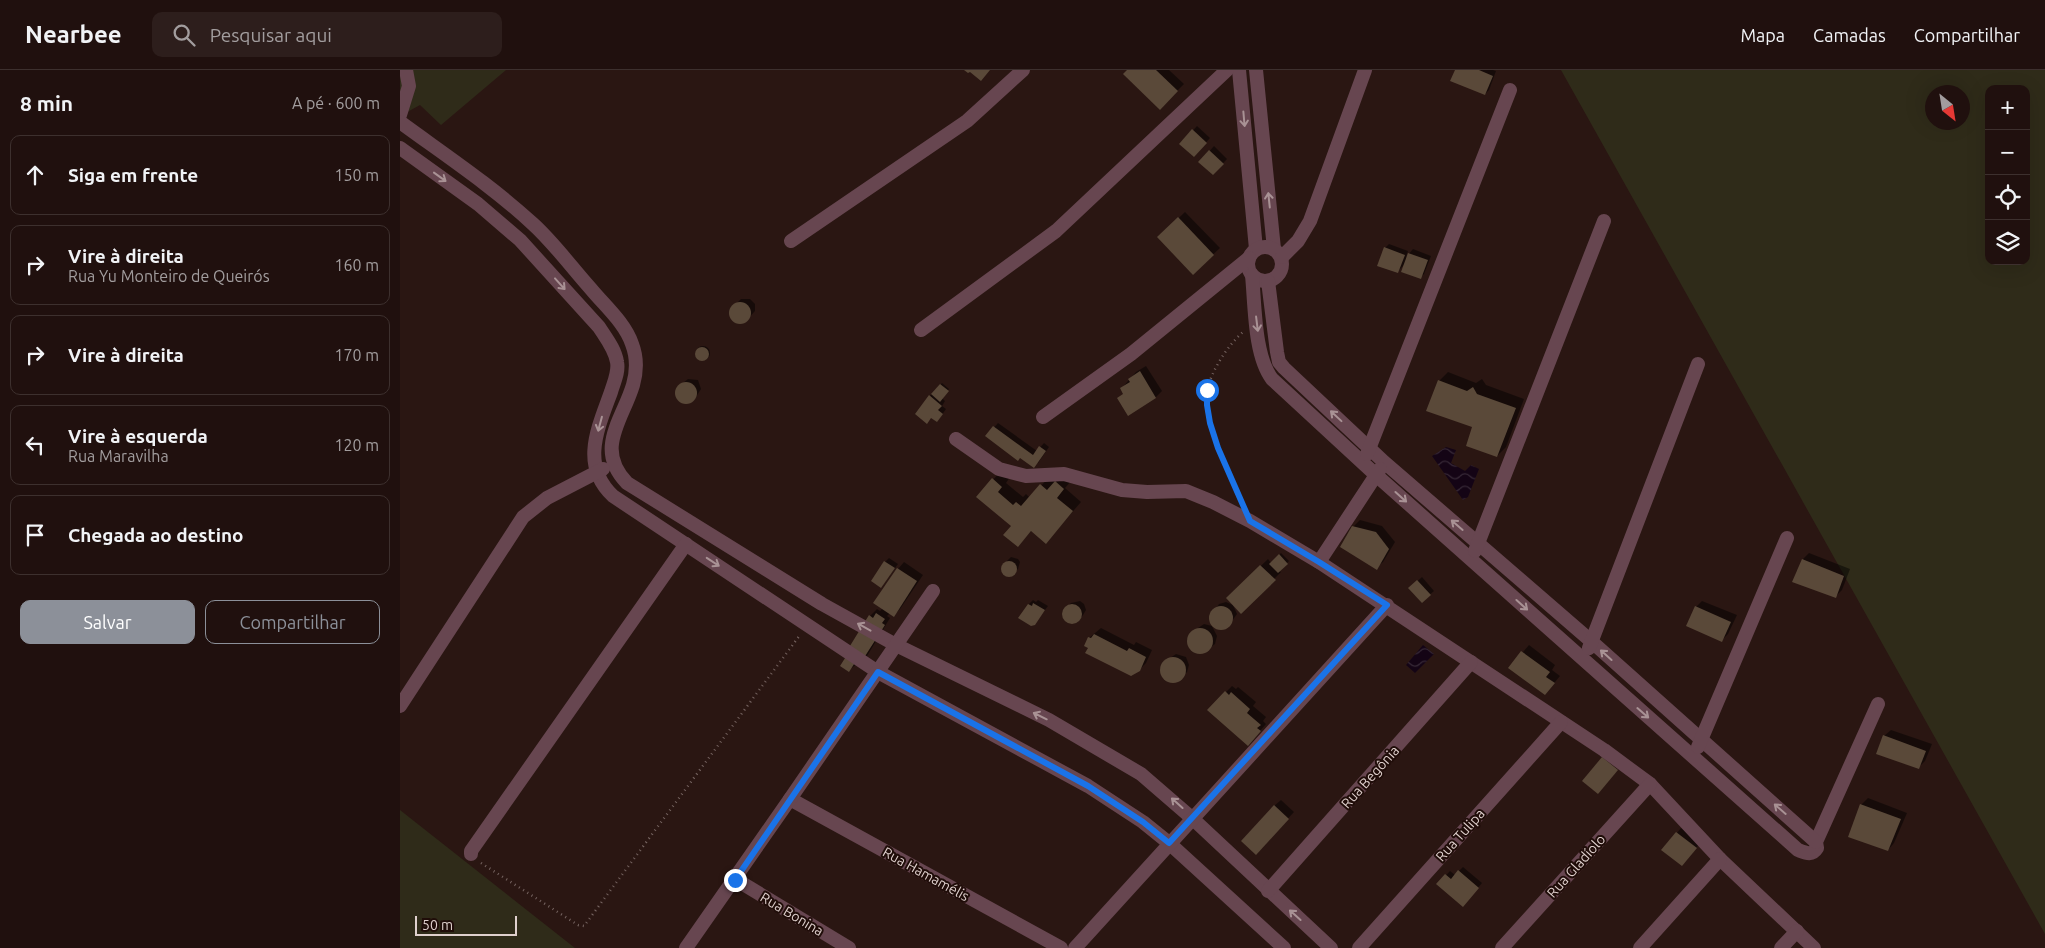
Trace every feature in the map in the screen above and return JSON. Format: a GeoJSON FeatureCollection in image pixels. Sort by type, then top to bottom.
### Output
{"type":"FeatureCollection","features":[{"type":"Feature","properties":{"kind":"street"},"geometry":{"type":"LineString","coordinates":[[400,115],[409,86],[406,70]]}},
{"type":"Feature","properties":{"kind":"street"},"geometry":{"type":"LineString","coordinates":[[791,241],[967,121],[1023,70]]}},
{"type":"Feature","properties":{"kind":"street"},"geometry":{"type":"LineString","coordinates":[[921,330],[1056,230],[1227,70]]}},
{"type":"Feature","properties":{"kind":"street"},"geometry":{"type":"LineString","coordinates":[[1239,70],[1252,254],[1249,270],[1256,279],[1268,281],[1274,279],[1282,270],[1278,253],[1256,70]]}},
{"type":"Feature","properties":{"kind":"street"},"geometry":{"type":"LineString","coordinates":[[1278,253],[1298,241],[1310,221],[1365,70]]}},
{"type":"Feature","properties":{"kind":"street"},"geometry":{"type":"LineString","coordinates":[[1362,462],[1371,448],[1510,90]]}},
{"type":"Feature","properties":{"kind":"street"},"geometry":{"type":"LineString","coordinates":[[400,122],[496,192],[534,225],[617,319],[632,342],[636,358],[636,372],[633,385],[616,425],[612,448],[615,464],[620,475],[636,490],[822,604],[896,645],[1048,720],[1115,757],[1154,783],[1330,948]]}},
{"type":"Feature","properties":{"kind":"street"},"geometry":{"type":"LineString","coordinates":[[400,148],[478,204],[520,240],[599,328],[616,357],[618,372],[602,417],[594,456],[596,473],[605,488],[613,496],[878,672],[1088,786],[1143,822],[1169,843],[1284,948]]}},
{"type":"Feature","properties":{"kind":"street"},"geometry":{"type":"LineString","coordinates":[[1470,559],[1479,544],[1604,221]]}},
{"type":"Feature","properties":{"kind":"street"},"geometry":{"type":"LineString","coordinates":[[520,240],[534,225]]}},
{"type":"Feature","properties":{"kind":"street"},"geometry":{"type":"LineString","coordinates":[[1043,417],[1131,354],[1262,247],[1278,253]]}},
{"type":"Feature","properties":{"kind":"street"},"geometry":{"type":"LineString","coordinates":[[1252,275],[1261,355],[1268,374],[1376,475],[1793,847],[1805,853],[1814,853],[1818,848],[1816,842],[1591,641],[1384,462],[1281,365],[1274,336],[1268,281]]}},
{"type":"Feature","properties":{"kind":"street"},"geometry":{"type":"LineString","coordinates":[[1584,661],[1698,364]]}},
{"type":"Feature","properties":{"kind":"street"},"geometry":{"type":"LineString","coordinates":[[956,439],[999,470],[1026,476],[1064,474],[1122,490],[1147,492],[1186,491],[1250,521],[1387,605],[1604,750],[1650,784],[1720,859],[1814,948]]}},
{"type":"Feature","properties":{"kind":"street"},"geometry":{"type":"LineString","coordinates":[[1319,562],[1384,462]]}},
{"type":"Feature","properties":{"kind":"street"},"geometry":{"type":"LineString","coordinates":[[400,706],[523,517],[539,503],[615,464]]}},
{"type":"Feature","properties":{"kind":"street"},"geometry":{"type":"LineString","coordinates":[[1692,756],[1702,741],[1787,538]]}},
{"type":"Feature","properties":{"kind":"street"},"geometry":{"type":"LineString","coordinates":[[471,854],[470,851],[686,544]]}},
{"type":"Feature","properties":{"kind":"street"},"geometry":{"type":"LineString","coordinates":[[686,948],[735,880],[933,590]]}},
{"type":"Feature","properties":{"kind":"street"},"geometry":{"type":"LineString","coordinates":[[808,624],[822,604]]}},
{"type":"Feature","properties":{"kind":"street"},"geometry":{"type":"LineString","coordinates":[[1075,948],[1387,605]]}},
{"type":"Feature","properties":{"kind":"street","name":"Rua Begônia"},"geometry":{"type":"LineString","coordinates":[[1268,891],[1471,662]]}},
{"type":"Feature","properties":{"kind":"street"},"geometry":{"type":"LineString","coordinates":[[1816,842],[1878,704]]}},
{"type":"Feature","properties":{"kind":"street","name":"Rua Tulipa"},"geometry":{"type":"LineString","coordinates":[[1359,948],[1560,722]]}},
{"type":"Feature","properties":{"kind":"street","name":"Rua Gladíolo"},"geometry":{"type":"LineString","coordinates":[[1502,948],[1650,784]]}},
{"type":"Feature","properties":{"kind":"street","name":"Rua Hamamélis"},"geometry":{"type":"LineString","coordinates":[[790,799],[1061,948]]}},
{"type":"Feature","properties":{"kind":"street"},"geometry":{"type":"LineString","coordinates":[[1640,948],[1720,859]]}},
{"type":"Feature","properties":{"kind":"street","name":"Rua Bonina"},"geometry":{"type":"LineString","coordinates":[[735,880],[849,948]]}},
{"type":"Feature","properties":{"kind":"street"},"geometry":{"type":"LineString","coordinates":[[1781,948],[1797,931]]}},
{"type":"Feature","properties":{"kind":"path"},"geometry":{"type":"LineString","coordinates":[[1250,521],[1218,448],[1210,423],[1206,399],[1207,390],[1223,354],[1236,339],[1257,322]]}},
{"type":"Feature","properties":{"kind":"path"},"geometry":{"type":"LineString","coordinates":[[471,854],[473,858],[578,925],[584,926],[808,624]]}},
{"type":"Feature","properties":{"kind":"shaded area"},"geometry":{"type":"Polygon","coordinates":[[[400,70],[506,70],[441,125],[420,105],[400,116],[400,70]]]}},
{"type":"Feature","properties":{"kind":"shaded area"},"geometry":{"type":"Polygon","coordinates":[[[1561,70],[2045,70],[2045,934],[1561,70]]]}},
{"type":"Feature","properties":{"kind":"shaded area"},"geometry":{"type":"Polygon","coordinates":[[[400,810],[575,948],[400,948],[400,810]]]}},
{"type":"Feature","properties":{"kind":"water"},"geometry":{"type":"Polygon","coordinates":[[[1446,447],[1456,450],[1451,463],[1465,471],[1471,465],[1479,469],[1468,497],[1463,500],[1432,456],[1446,447]]]}},
{"type":"Feature","properties":{"kind":"water"},"geometry":{"type":"Polygon","coordinates":[[[1423,645],[1434,654],[1415,673],[1406,665],[1423,645]]]}},
{"type":"Feature","properties":{"kind":"building"},"geometry":{"type":"Polygon","coordinates":[[[964,70],[990,70],[981,81],[970,72],[968,73],[964,70]]]}},
{"type":"Feature","properties":{"kind":"building"},"geometry":{"type":"Polygon","coordinates":[[[1127,70],[1156,70],[1178,91],[1160,110],[1123,74],[1127,70]]]}},
{"type":"Feature","properties":{"kind":"building"},"geometry":{"type":"Polygon","coordinates":[[[1455,70],[1479,70],[1493,76],[1485,95],[1450,81],[1455,70]]]}},
{"type":"Feature","properties":{"kind":"building"},"geometry":{"type":"Polygon","coordinates":[[[1192,129],[1207,143],[1194,157],[1179,144],[1192,129]]]}},
{"type":"Feature","properties":{"kind":"building"},"geometry":{"type":"Polygon","coordinates":[[[1209,150],[1224,164],[1213,175],[1198,162],[1209,150]]]}},
{"type":"Feature","properties":{"kind":"building"},"geometry":{"type":"Polygon","coordinates":[[[1178,217],[1214,255],[1193,275],[1157,237],[1178,217]]]}},
{"type":"Feature","properties":{"kind":"building"},"geometry":{"type":"Polygon","coordinates":[[[1384,247],[1405,255],[1398,273],[1377,266],[1384,247]]]}},
{"type":"Feature","properties":{"kind":"building"},"geometry":{"type":"Polygon","coordinates":[[[1408,253],[1428,260],[1421,279],[1401,272],[1408,253]]]}},
{"type":"Feature","properties":{"kind":"building"},"geometry":{"type":"Polygon","coordinates":[[[740,302],[748,305],[751,313],[748,321],[740,324],[732,321],[729,313],[732,305],[740,302]]]}},
{"type":"Feature","properties":{"kind":"building"},"geometry":{"type":"Polygon","coordinates":[[[699,347],[705,347],[709,354],[705,361],[699,361],[695,357],[695,351],[699,347]]]}},
{"type":"Feature","properties":{"kind":"building"},"geometry":{"type":"Polygon","coordinates":[[[1140,371],[1156,398],[1128,416],[1117,398],[1123,394],[1120,388],[1130,382],[1128,379],[1140,371]]]}},
{"type":"Feature","properties":{"kind":"building"},"geometry":{"type":"Polygon","coordinates":[[[1438,380],[1467,391],[1473,387],[1477,394],[1516,408],[1497,457],[1466,446],[1472,427],[1426,411],[1438,380]]]}},
{"type":"Feature","properties":{"kind":"building"},"geometry":{"type":"Polygon","coordinates":[[[682,382],[690,382],[697,389],[697,397],[690,404],[682,404],[675,397],[675,389],[682,382]]]}},
{"type":"Feature","properties":{"kind":"building"},"geometry":{"type":"Polygon","coordinates":[[[940,384],[949,391],[940,402],[931,394],[940,384]]]}},
{"type":"Feature","properties":{"kind":"building"},"geometry":{"type":"Polygon","coordinates":[[[929,395],[942,406],[938,410],[943,414],[937,422],[931,418],[927,424],[915,414],[929,395]]]}},
{"type":"Feature","properties":{"kind":"building"},"geometry":{"type":"Polygon","coordinates":[[[993,426],[1033,455],[1039,446],[1046,451],[1034,468],[1020,458],[1018,461],[985,436],[993,426]]]}},
{"type":"Feature","properties":{"kind":"building"},"geometry":{"type":"Polygon","coordinates":[[[992,478],[1002,487],[998,492],[1013,505],[1016,502],[1021,506],[1040,484],[1047,490],[1055,481],[1064,489],[1057,498],[1073,511],[1046,544],[1031,531],[1018,547],[1003,535],[1011,526],[976,497],[992,478]]]}},
{"type":"Feature","properties":{"kind":"building"},"geometry":{"type":"Polygon","coordinates":[[[1352,526],[1376,532],[1389,549],[1377,570],[1340,547],[1352,526]]]}},
{"type":"Feature","properties":{"kind":"building"},"geometry":{"type":"Polygon","coordinates":[[[1279,554],[1288,564],[1278,573],[1269,564],[1279,554]]]}},
{"type":"Feature","properties":{"kind":"building"},"geometry":{"type":"Polygon","coordinates":[[[1802,559],[1844,576],[1836,598],[1792,582],[1802,559]]]}},
{"type":"Feature","properties":{"kind":"building"},"geometry":{"type":"Polygon","coordinates":[[[884,561],[895,568],[881,588],[871,581],[884,561]]]}},
{"type":"Feature","properties":{"kind":"building"},"geometry":{"type":"Polygon","coordinates":[[[1006,561],[1012,561],[1017,566],[1015,575],[1006,577],[1001,572],[1001,566],[1006,561]]]}},
{"type":"Feature","properties":{"kind":"building"},"geometry":{"type":"Polygon","coordinates":[[[1260,565],[1276,580],[1241,614],[1226,598],[1260,565]]]}},
{"type":"Feature","properties":{"kind":"building"},"geometry":{"type":"Polygon","coordinates":[[[897,568],[917,581],[894,617],[873,603],[897,568]]]}},
{"type":"Feature","properties":{"kind":"building"},"geometry":{"type":"Polygon","coordinates":[[[1417,580],[1431,595],[1422,603],[1408,588],[1417,580]]]}},
{"type":"Feature","properties":{"kind":"building"},"geometry":{"type":"Polygon","coordinates":[[[1033,603],[1045,610],[1035,625],[1031,626],[1018,618],[1028,604],[1032,606],[1033,603]]]}},
{"type":"Feature","properties":{"kind":"building"},"geometry":{"type":"Polygon","coordinates":[[[1072,604],[1079,607],[1082,614],[1079,621],[1072,624],[1065,621],[1062,614],[1065,607],[1072,604]]]}},
{"type":"Feature","properties":{"kind":"building"},"geometry":{"type":"Polygon","coordinates":[[[1221,606],[1230,609],[1233,618],[1230,627],[1221,630],[1212,627],[1209,618],[1212,609],[1221,606]]]}},
{"type":"Feature","properties":{"kind":"building"},"geometry":{"type":"Polygon","coordinates":[[[1695,606],[1731,622],[1722,642],[1686,626],[1695,606]]]}},
{"type":"Feature","properties":{"kind":"building"},"geometry":{"type":"Polygon","coordinates":[[[876,613],[885,619],[882,623],[885,625],[860,664],[856,661],[849,672],[840,666],[847,655],[845,654],[869,615],[873,618],[876,613]]]}},
{"type":"Feature","properties":{"kind":"building"},"geometry":{"type":"Polygon","coordinates":[[[1200,628],[1209,632],[1213,641],[1209,650],[1200,654],[1191,650],[1187,641],[1191,632],[1200,628]]]}},
{"type":"Feature","properties":{"kind":"building"},"geometry":{"type":"Polygon","coordinates":[[[1094,634],[1127,651],[1129,648],[1146,657],[1140,671],[1131,676],[1085,653],[1088,648],[1084,646],[1088,637],[1091,638],[1094,634]]]}},
{"type":"Feature","properties":{"kind":"building"},"geometry":{"type":"Polygon","coordinates":[[[1521,651],[1550,672],[1546,677],[1555,683],[1545,695],[1508,668],[1521,651]]]}},
{"type":"Feature","properties":{"kind":"building"},"geometry":{"type":"Polygon","coordinates":[[[1173,657],[1182,661],[1186,670],[1182,679],[1173,683],[1164,679],[1160,670],[1164,661],[1173,657]]]}},
{"type":"Feature","properties":{"kind":"building"},"geometry":{"type":"Polygon","coordinates":[[[1225,691],[1229,695],[1231,692],[1250,709],[1247,713],[1261,725],[1257,728],[1261,731],[1248,746],[1207,710],[1225,691]]]}},
{"type":"Feature","properties":{"kind":"building"},"geometry":{"type":"Polygon","coordinates":[[[1883,735],[1926,751],[1919,769],[1876,754],[1883,735]]]}},
{"type":"Feature","properties":{"kind":"building"},"geometry":{"type":"Polygon","coordinates":[[[1602,757],[1618,770],[1598,794],[1582,781],[1602,757]]]}},
{"type":"Feature","properties":{"kind":"building"},"geometry":{"type":"Polygon","coordinates":[[[1860,804],[1901,819],[1888,851],[1848,837],[1860,804]]]}},
{"type":"Feature","properties":{"kind":"building"},"geometry":{"type":"Polygon","coordinates":[[[1274,805],[1289,819],[1256,855],[1241,841],[1274,805]]]}},
{"type":"Feature","properties":{"kind":"building"},"geometry":{"type":"Polygon","coordinates":[[[1676,832],[1697,848],[1682,866],[1661,850],[1676,832]]]}},
{"type":"Feature","properties":{"kind":"building"},"geometry":{"type":"Polygon","coordinates":[[[1458,870],[1479,888],[1463,907],[1436,884],[1445,874],[1451,879],[1458,870]]]}},
{"type":"Feature","properties":{"kind":"route"},"geometry":{"type":"LineString","coordinates":[[735,880],[878,672],[1088,786],[1143,822],[1169,843],[1193,819],[1387,605],[1250,521],[1218,448],[1210,423],[1206,399],[1207,390]]}}]}
